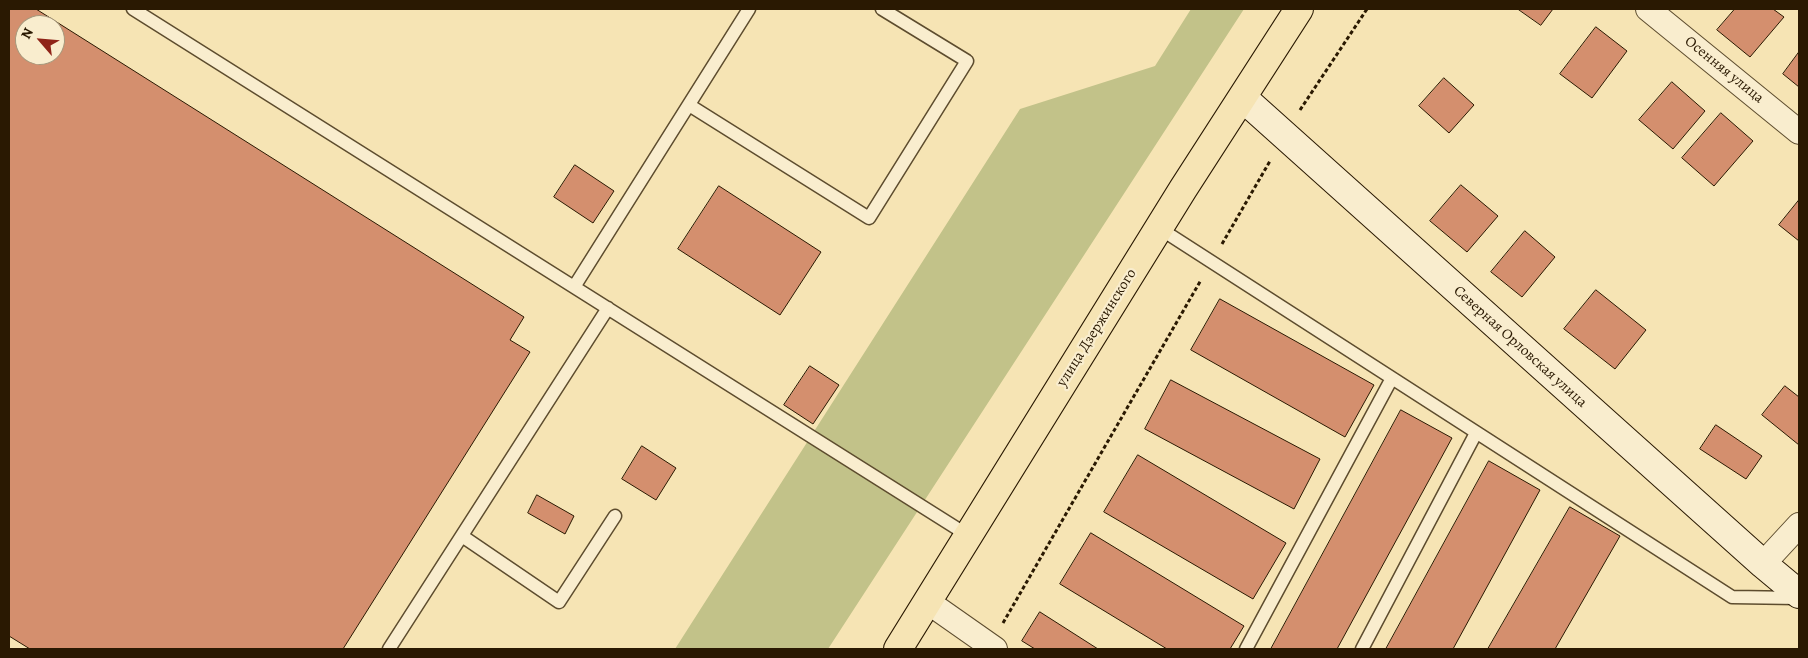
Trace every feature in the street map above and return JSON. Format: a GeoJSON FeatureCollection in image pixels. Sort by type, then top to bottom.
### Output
{"type":"FeatureCollection","features":[{"type":"Feature","properties":{"kind":"highway","name":"улица Дзержинского"},"geometry":{"type":"LineString","coordinates":[[898,649],[1159,228],[1299,9]]}},
{"type":"Feature","properties":{"kind":"street","name":"Осенняя улица"},"geometry":{"type":"LineString","coordinates":[[1648,9],[1799,132]]}},
{"type":"Feature","properties":{"kind":"street","name":"Северная Орловская улица"},"geometry":{"type":"LineString","coordinates":[[1243,98],[1763,564],[1799,594]]}},
{"type":"Feature","properties":{"kind":"street"},"geometry":{"type":"LineString","coordinates":[[1763,564],[1799,525]]}},
{"type":"Feature","properties":{"kind":"street"},"geometry":{"type":"LineString","coordinates":[[928,602],[993,647]]}},
{"type":"Feature","properties":{"kind":"lane"},"geometry":{"type":"LineString","coordinates":[[133,9],[969,536]]}},
{"type":"Feature","properties":{"kind":"lane"},"geometry":{"type":"LineString","coordinates":[[574,287],[749,9]]}},
{"type":"Feature","properties":{"kind":"lane"},"geometry":{"type":"LineString","coordinates":[[689,105],[869,218],[967,61],[882,9]]}},
{"type":"Feature","properties":{"kind":"lane"},"geometry":{"type":"LineString","coordinates":[[1159,228],[1732,597],[1799,598]]}},
{"type":"Feature","properties":{"kind":"lane"},"geometry":{"type":"LineString","coordinates":[[389,649],[608,308]]}},
{"type":"Feature","properties":{"kind":"lane"},"geometry":{"type":"LineString","coordinates":[[1246,649],[1392,378]]}},
{"type":"Feature","properties":{"kind":"lane"},"geometry":{"type":"LineString","coordinates":[[1362,649],[1476,433]]}},
{"type":"Feature","properties":{"kind":"lane"},"geometry":{"type":"LineString","coordinates":[[462,536],[559,602],[616,516]]}},
{"type":"Feature","properties":{"kind":"path"},"geometry":{"type":"LineString","coordinates":[[993,647],[1284,135],[1366,9]]}},
{"type":"Feature","properties":{"kind":"green space"},"geometry":{"type":"Polygon","coordinates":[[[1191,9],[1244,9],[828,649],[675,649],[1020,109],[1155,66],[1191,9]]]}},
{"type":"Feature","properties":{"kind":"building"},"geometry":{"type":"Polygon","coordinates":[[[9,9],[36,9],[46,15],[15,15],[15,65],[65,65],[65,27],[524,317],[510,340],[530,352],[343,649],[30,649],[9,636],[9,9]]]}},
{"type":"Feature","properties":{"kind":"building"},"geometry":{"type":"Polygon","coordinates":[[[1518,9],[1553,9],[1541,25],[1518,9]]]}},
{"type":"Feature","properties":{"kind":"building"},"geometry":{"type":"Polygon","coordinates":[[[1735,9],[1773,9],[1784,17],[1750,57],[1717,30],[1735,9]]]}},
{"type":"Feature","properties":{"kind":"building"},"geometry":{"type":"Polygon","coordinates":[[[1596,27],[1627,51],[1592,98],[1560,74],[1596,27]]]}},
{"type":"Feature","properties":{"kind":"building"},"geometry":{"type":"Polygon","coordinates":[[[1799,52],[1799,87],[1783,74],[1799,52]]]}},
{"type":"Feature","properties":{"kind":"building"},"geometry":{"type":"Polygon","coordinates":[[[1444,78],[1474,105],[1449,133],[1419,106],[1444,78]]]}},
{"type":"Feature","properties":{"kind":"building"},"geometry":{"type":"Polygon","coordinates":[[[1672,82],[1705,111],[1673,149],[1639,120],[1672,82]]]}},
{"type":"Feature","properties":{"kind":"building"},"geometry":{"type":"Polygon","coordinates":[[[1721,113],[1753,141],[1714,186],[1682,158],[1721,113]]]}},
{"type":"Feature","properties":{"kind":"building"},"geometry":{"type":"Polygon","coordinates":[[[575,165],[614,191],[593,223],[554,197],[575,165]]]}},
{"type":"Feature","properties":{"kind":"building"},"geometry":{"type":"Polygon","coordinates":[[[1461,185],[1498,216],[1467,252],[1430,221],[1461,185]]]}},
{"type":"Feature","properties":{"kind":"building"},"geometry":{"type":"Polygon","coordinates":[[[719,186],[821,252],[780,315],[678,249],[719,186]]]}},
{"type":"Feature","properties":{"kind":"building"},"geometry":{"type":"Polygon","coordinates":[[[1799,200],[1799,241],[1779,225],[1799,200]]]}},
{"type":"Feature","properties":{"kind":"building"},"geometry":{"type":"Polygon","coordinates":[[[1525,231],[1555,257],[1522,297],[1491,272],[1525,231]]]}},
{"type":"Feature","properties":{"kind":"building"},"geometry":{"type":"Polygon","coordinates":[[[1596,290],[1646,330],[1615,369],[1564,329],[1596,290]]]}},
{"type":"Feature","properties":{"kind":"building"},"geometry":{"type":"Polygon","coordinates":[[[1220,299],[1374,385],[1345,437],[1191,350],[1220,299]]]}},
{"type":"Feature","properties":{"kind":"building"},"geometry":{"type":"Polygon","coordinates":[[[810,366],[839,385],[813,424],[784,405],[810,366]]]}},
{"type":"Feature","properties":{"kind":"building"},"geometry":{"type":"Polygon","coordinates":[[[1171,380],[1320,459],[1294,509],[1145,429],[1171,380]]]}},
{"type":"Feature","properties":{"kind":"building"},"geometry":{"type":"Polygon","coordinates":[[[1785,386],[1799,397],[1799,445],[1762,415],[1785,386]]]}},
{"type":"Feature","properties":{"kind":"building"},"geometry":{"type":"Polygon","coordinates":[[[1401,410],[1452,438],[1337,649],[1271,649],[1401,410]]]}},
{"type":"Feature","properties":{"kind":"building"},"geometry":{"type":"Polygon","coordinates":[[[1716,425],[1762,456],[1746,479],[1700,449],[1716,425]]]}},
{"type":"Feature","properties":{"kind":"building"},"geometry":{"type":"Polygon","coordinates":[[[642,446],[676,468],[656,500],[622,479],[642,446]]]}},
{"type":"Feature","properties":{"kind":"building"},"geometry":{"type":"Polygon","coordinates":[[[1138,455],[1286,543],[1253,599],[1104,512],[1138,455]]]}},
{"type":"Feature","properties":{"kind":"building"},"geometry":{"type":"Polygon","coordinates":[[[1489,461],[1540,490],[1453,649],[1386,649],[1489,461]]]}},
{"type":"Feature","properties":{"kind":"building"},"geometry":{"type":"Polygon","coordinates":[[[537,495],[574,516],[565,534],[528,513],[537,495]]]}},
{"type":"Feature","properties":{"kind":"building"},"geometry":{"type":"Polygon","coordinates":[[[1570,507],[1620,536],[1555,649],[1488,649],[1570,507]]]}},
{"type":"Feature","properties":{"kind":"building"},"geometry":{"type":"Polygon","coordinates":[[[1091,533],[1244,626],[1230,649],[1167,649],[1060,584],[1091,533]]]}},
{"type":"Feature","properties":{"kind":"building"},"geometry":{"type":"Polygon","coordinates":[[[1040,612],[1098,649],[1035,649],[1022,641],[1040,612]]]}}]}
